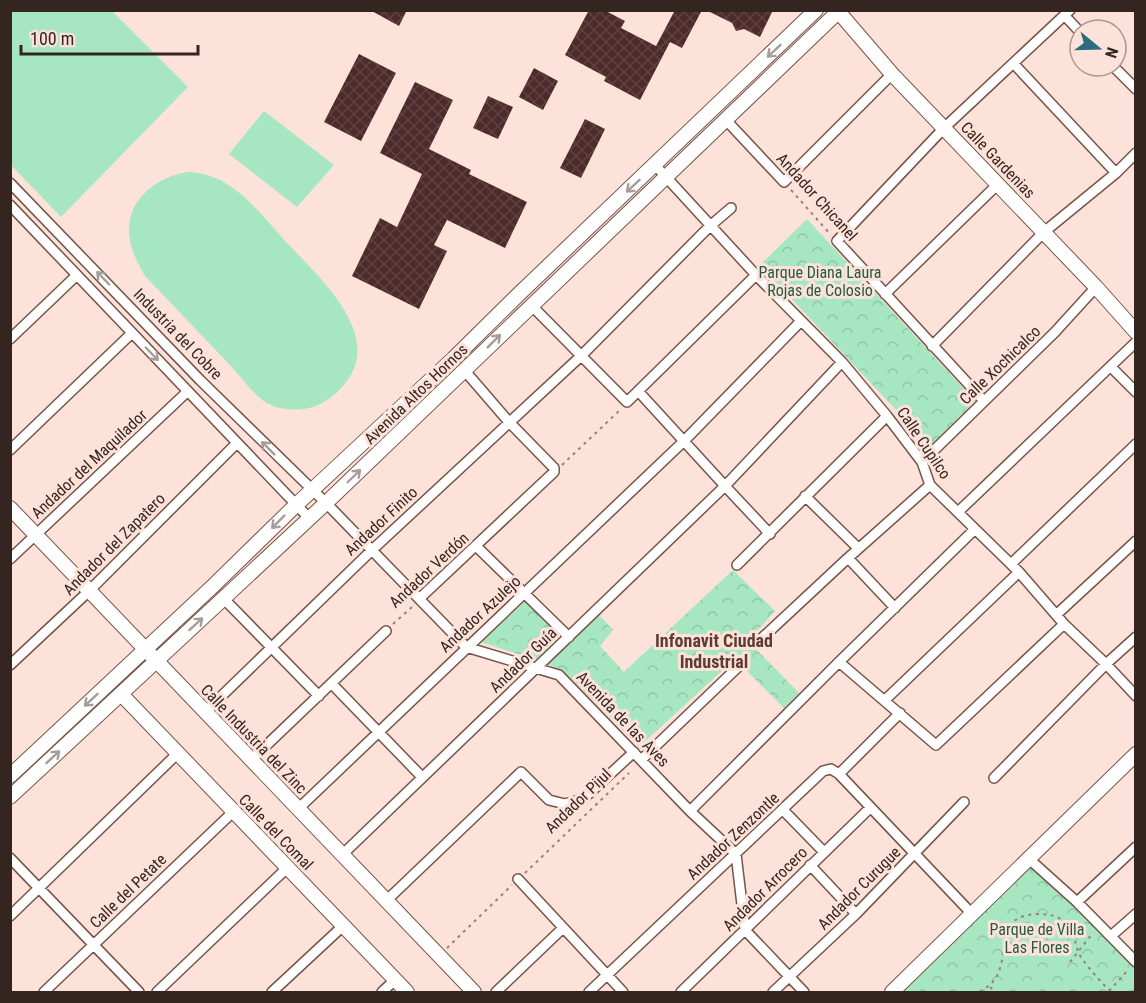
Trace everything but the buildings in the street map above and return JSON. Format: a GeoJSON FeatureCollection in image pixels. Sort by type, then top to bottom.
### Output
{"type":"FeatureCollection","features":[{"type":"Feature","properties":{"kind":"street","name":"Avenida Altos Hornos"},"geometry":{"type":"LineString","coordinates":[[10,776],[453,359],[816,10]]}},
{"type":"Feature","properties":{"kind":"street","name":"Avenida Altos Hornos"},"geometry":{"type":"LineString","coordinates":[[10,797],[326,503],[839,11]]}},
{"type":"Feature","properties":{"kind":"street","name":"Calle Gardenias"},"geometry":{"type":"LineString","coordinates":[[839,11],[892,74],[1134,328]]}},
{"type":"Feature","properties":{"kind":"street"},"geometry":{"type":"LineString","coordinates":[[837,241],[944,128],[1067,13]]}},
{"type":"Feature","properties":{"kind":"street"},"geometry":{"type":"LineString","coordinates":[[1014,64],[1116,173]]}},
{"type":"Feature","properties":{"kind":"street"},"geometry":{"type":"LineString","coordinates":[[784,182],[892,74]]}},
{"type":"Feature","properties":{"kind":"street"},"geometry":{"type":"LineString","coordinates":[[1125,78],[1136,89]]}},
{"type":"Feature","properties":{"kind":"street","name":"Andador Chicanel"},"geometry":{"type":"LineString","coordinates":[[725,119],[784,182]]}},
{"type":"Feature","properties":{"kind":"street"},"geometry":{"type":"LineString","coordinates":[[932,346],[1044,232],[1116,173],[1136,153]]}},
{"type":"Feature","properties":{"kind":"street","name":"Calle Cupilco"},"geometry":{"type":"LineString","coordinates":[[655,165],[756,275],[842,362],[888,416],[922,462],[930,485],[1019,572],[1064,624],[1136,696]]}},
{"type":"Feature","properties":{"kind":"street","name":"Industria del Cobre"},"geometry":{"type":"LineString","coordinates":[[10,183],[209,388],[311,491],[326,503]]}},
{"type":"Feature","properties":{"kind":"street"},"geometry":{"type":"LineString","coordinates":[[885,294],[997,185]]}},
{"type":"Feature","properties":{"kind":"street"},"geometry":{"type":"LineString","coordinates":[[13,212],[28,202]]}},
{"type":"Feature","properties":{"kind":"street","name":"Andador Finito"},"geometry":{"type":"LineString","coordinates":[[205,712],[372,550],[581,356],[710,226],[731,208]]}},
{"type":"Feature","properties":{"kind":"street","name":"Industria del Cobre"},"geometry":{"type":"LineString","coordinates":[[13,212],[77,275],[309,518]]}},
{"type":"Feature","properties":{"kind":"street","name":"Andador Chicanel"},"geometry":{"type":"LineString","coordinates":[[837,241],[984,401]]}},
{"type":"Feature","properties":{"kind":"street"},"geometry":{"type":"LineString","coordinates":[[10,339],[77,275]]}},
{"type":"Feature","properties":{"kind":"street"},"geometry":{"type":"LineString","coordinates":[[531,305],[627,402],[756,275]]}},
{"type":"Feature","properties":{"kind":"street","name":"Calle Xochicalco"},"geometry":{"type":"LineString","coordinates":[[922,462],[1055,332],[1096,287]]}},
{"type":"Feature","properties":{"kind":"street","name":"Andador Azulejo"},"geometry":{"type":"LineString","coordinates":[[298,809],[683,442],[801,321]]}},
{"type":"Feature","properties":{"kind":"street"},"geometry":{"type":"LineString","coordinates":[[10,450],[132,333]]}},
{"type":"Feature","properties":{"kind":"street"},"geometry":{"type":"LineString","coordinates":[[959,511],[1136,342]]}},
{"type":"Feature","properties":{"kind":"street","name":"Andador Guía"},"geometry":{"type":"LineString","coordinates":[[342,855],[724,486],[842,362]]}},
{"type":"Feature","properties":{"kind":"street"},"geometry":{"type":"LineString","coordinates":[[1111,367],[1136,392]]}},
{"type":"Feature","properties":{"kind":"street"},"geometry":{"type":"LineString","coordinates":[[465,371],[509,422],[554,468],[554,472]]}},
{"type":"Feature","properties":{"kind":"street","name":"Andador del Maquilador"},"geometry":{"type":"LineString","coordinates":[[10,559],[188,391]]}},
{"type":"Feature","properties":{"kind":"street"},"geometry":{"type":"LineString","coordinates":[[638,391],[770,534]]}},
{"type":"Feature","properties":{"kind":"street"},"geometry":{"type":"LineString","coordinates":[[737,565],[888,416]]}},
{"type":"Feature","properties":{"kind":"street","name":"Andador del Zapatero"},"geometry":{"type":"LineString","coordinates":[[10,664],[89,591],[237,443]]}},
{"type":"Feature","properties":{"kind":"street"},"geometry":{"type":"LineString","coordinates":[[1011,564],[1136,444]]}},
{"type":"Feature","properties":{"kind":"street","name":"Andador Verdón"},"geometry":{"type":"LineString","coordinates":[[419,600],[554,472]]}},
{"type":"Feature","properties":{"kind":"street"},"geometry":{"type":"LineString","coordinates":[[760,640],[858,548],[930,485]]}},
{"type":"Feature","properties":{"kind":"street"},"geometry":{"type":"LineString","coordinates":[[805,496],[858,548]]}},
{"type":"Feature","properties":{"kind":"street","name":"Avenida de las Aves"},"geometry":{"type":"LineString","coordinates":[[326,503],[466,647],[559,675],[690,811],[736,854]]}},
{"type":"Feature","properties":{"kind":"street","name":"Calle Industria del Zinc"},"geometry":{"type":"LineString","coordinates":[[10,508],[474,993]]}},
{"type":"Feature","properties":{"kind":"street"},"geometry":{"type":"LineString","coordinates":[[690,811],[975,529]]}},
{"type":"Feature","properties":{"kind":"street"},"geometry":{"type":"LineString","coordinates":[[1056,615],[1136,542]]}},
{"type":"Feature","properties":{"kind":"street"},"geometry":{"type":"LineString","coordinates":[[476,546],[569,637]]}},
{"type":"Feature","properties":{"kind":"street"},"geometry":{"type":"LineString","coordinates":[[848,558],[895,609]]}},
{"type":"Feature","properties":{"kind":"street"},"geometry":{"type":"LineString","coordinates":[[885,700],[1019,572]]}},
{"type":"Feature","properties":{"kind":"street"},"geometry":{"type":"LineString","coordinates":[[224,599],[319,696]]}},
{"type":"Feature","properties":{"kind":"street"},"geometry":{"type":"LineString","coordinates":[[839,662],[936,745],[1064,624]]}},
{"type":"Feature","properties":{"kind":"street","name":"Andador Verdón"},"geometry":{"type":"LineString","coordinates":[[251,760],[386,631]]}},
{"type":"Feature","properties":{"kind":"street"},"geometry":{"type":"LineString","coordinates":[[994,778],[1106,664],[1136,637]]}},
{"type":"Feature","properties":{"kind":"street"},"geometry":{"type":"LineString","coordinates":[[641,760],[737,668]]}},
{"type":"Feature","properties":{"kind":"street"},"geometry":{"type":"LineString","coordinates":[[110,683],[121,694]]}},
{"type":"Feature","properties":{"kind":"street"},"geometry":{"type":"LineString","coordinates":[[332,684],[422,777]]}},
{"type":"Feature","properties":{"kind":"street","name":"Calle del Comal"},"geometry":{"type":"LineString","coordinates":[[121,694],[407,993]]}},
{"type":"Feature","properties":{"kind":"street"},"geometry":{"type":"LineString","coordinates":[[900,713],[839,774],[973,915]]}},
{"type":"Feature","properties":{"kind":"street"},"geometry":{"type":"LineString","coordinates":[[386,901],[521,772],[549,800],[565,804],[583,799],[634,752]]}},
{"type":"Feature","properties":{"kind":"street"},"geometry":{"type":"LineString","coordinates":[[10,916],[177,754]]}},
{"type":"Feature","properties":{"kind":"street"},"geometry":{"type":"LineString","coordinates":[[892,993],[1136,754]]}},
{"type":"Feature","properties":{"kind":"street","name":"Andador Zenzontle"},"geometry":{"type":"LineString","coordinates":[[590,993],[823,771],[831,769],[839,774]]}},
{"type":"Feature","properties":{"kind":"street","name":"Andador Curugue"},"geometry":{"type":"LineString","coordinates":[[773,993],[856,914],[964,802]]}},
{"type":"Feature","properties":{"kind":"street","name":"Andador Arrocero"},"geometry":{"type":"LineString","coordinates":[[681,993],[870,808]]}},
{"type":"Feature","properties":{"kind":"street"},"geometry":{"type":"LineString","coordinates":[[783,810],[824,852]]}},
{"type":"Feature","properties":{"kind":"street","name":"Calle del Petate"},"geometry":{"type":"LineString","coordinates":[[44,993],[233,812]]}},
{"type":"Feature","properties":{"kind":"street"},"geometry":{"type":"LineString","coordinates":[[1077,902],[1136,847]]}},
{"type":"Feature","properties":{"kind":"street"},"geometry":{"type":"LineString","coordinates":[[736,854],[745,930],[804,993]]}},
{"type":"Feature","properties":{"kind":"street"},"geometry":{"type":"LineString","coordinates":[[10,858],[139,993]]}},
{"type":"Feature","properties":{"kind":"street"},"geometry":{"type":"LineString","coordinates":[[1028,858],[1100,924],[1135,962]]}},
{"type":"Feature","properties":{"kind":"street"},"geometry":{"type":"LineString","coordinates":[[810,865],[856,914]]}},
{"type":"Feature","properties":{"kind":"street"},"geometry":{"type":"LineString","coordinates":[[157,993],[287,868]]}},
{"type":"Feature","properties":{"kind":"street"},"geometry":{"type":"LineString","coordinates":[[518,879],[623,993]]}},
{"type":"Feature","properties":{"kind":"street"},"geometry":{"type":"LineString","coordinates":[[1111,936],[1136,914]]}},
{"type":"Feature","properties":{"kind":"street"},"geometry":{"type":"LineString","coordinates":[[272,993],[343,926]]}},
{"type":"Feature","properties":{"kind":"street"},"geometry":{"type":"LineString","coordinates":[[496,993],[563,928]]}},
{"type":"Feature","properties":{"kind":"street"},"geometry":{"type":"LineString","coordinates":[[382,993],[395,980]]}},
{"type":"Feature","properties":{"kind":"path","name":"Andador Chicanel"},"geometry":{"type":"LineString","coordinates":[[784,182],[837,241]]}},
{"type":"Feature","properties":{"kind":"path"},"geometry":{"type":"LineString","coordinates":[[554,472],[627,402]]}},
{"type":"Feature","properties":{"kind":"path","name":"Andador Verdón"},"geometry":{"type":"LineString","coordinates":[[386,631],[419,600]]}},
{"type":"Feature","properties":{"kind":"path","name":"Andador Pijul"},"geometry":{"type":"LineString","coordinates":[[438,956],[641,760]]}},
{"type":"Feature","properties":{"kind":"path"},"geometry":{"type":"LineString","coordinates":[[980,993],[990,987],[1000,968],[1009,927],[1019,918],[1029,915],[1046,914],[1059,918],[1069,925],[1078,953],[1110,992],[1135,962]]}},
{"type":"Feature","properties":{"kind":"path"},"geometry":{"type":"LineString","coordinates":[[1070,962],[1100,924]]}},
{"type":"Feature","properties":{"kind":"path"},"geometry":{"type":"LineString","coordinates":[[1006,936],[1012,945]]}},
{"type":"Feature","properties":{"kind":"path"},"geometry":{"type":"LineString","coordinates":[[990,987],[996,993]]}},
{"type":"Feature","properties":{"kind":"green space"},"geometry":{"type":"Polygon","coordinates":[[[11,10],[112,11],[188,87],[61,217],[11,165],[11,10]]]}},
{"type":"Feature","properties":{"kind":"green space"},"geometry":{"type":"Polygon","coordinates":[[[264,111],[334,165],[297,207],[229,154],[264,111]]]}},
{"type":"Feature","properties":{"kind":"green space"},"geometry":{"type":"Polygon","coordinates":[[[188,172],[219,179],[244,197],[315,272],[341,305],[351,323],[357,342],[357,360],[346,382],[323,403],[305,409],[291,410],[265,402],[251,390],[145,276],[134,255],[130,239],[130,221],[133,210],[146,191],[156,184],[166,178],[188,172]]]}},
{"type":"Feature","properties":{"kind":"green space","name":"Parque Diana Laura Rojas de Colosio"},"geometry":{"type":"Polygon","coordinates":[[[807,219],[975,401],[930,446],[760,265],[807,219]]]}},
{"type":"Feature","properties":{"kind":"green space"},"geometry":{"type":"Polygon","coordinates":[[[733,570],[775,611],[748,641],[799,693],[784,708],[735,659],[639,747],[564,671],[481,642],[532,595],[576,636],[599,615],[613,630],[600,646],[624,672],[733,570]]]}},
{"type":"Feature","properties":{"kind":"green space","name":"Parque de Villa Las Flores"},"geometry":{"type":"Polygon","coordinates":[[[1033,865],[1135,962],[1135,992],[898,992],[1033,865]]]}},
{"type":"Feature","properties":{"kind":"district","name":"Infonavit Ciudad Industrial"},"geometry":{"type":"Point","coordinates":[714,650]}}]}
